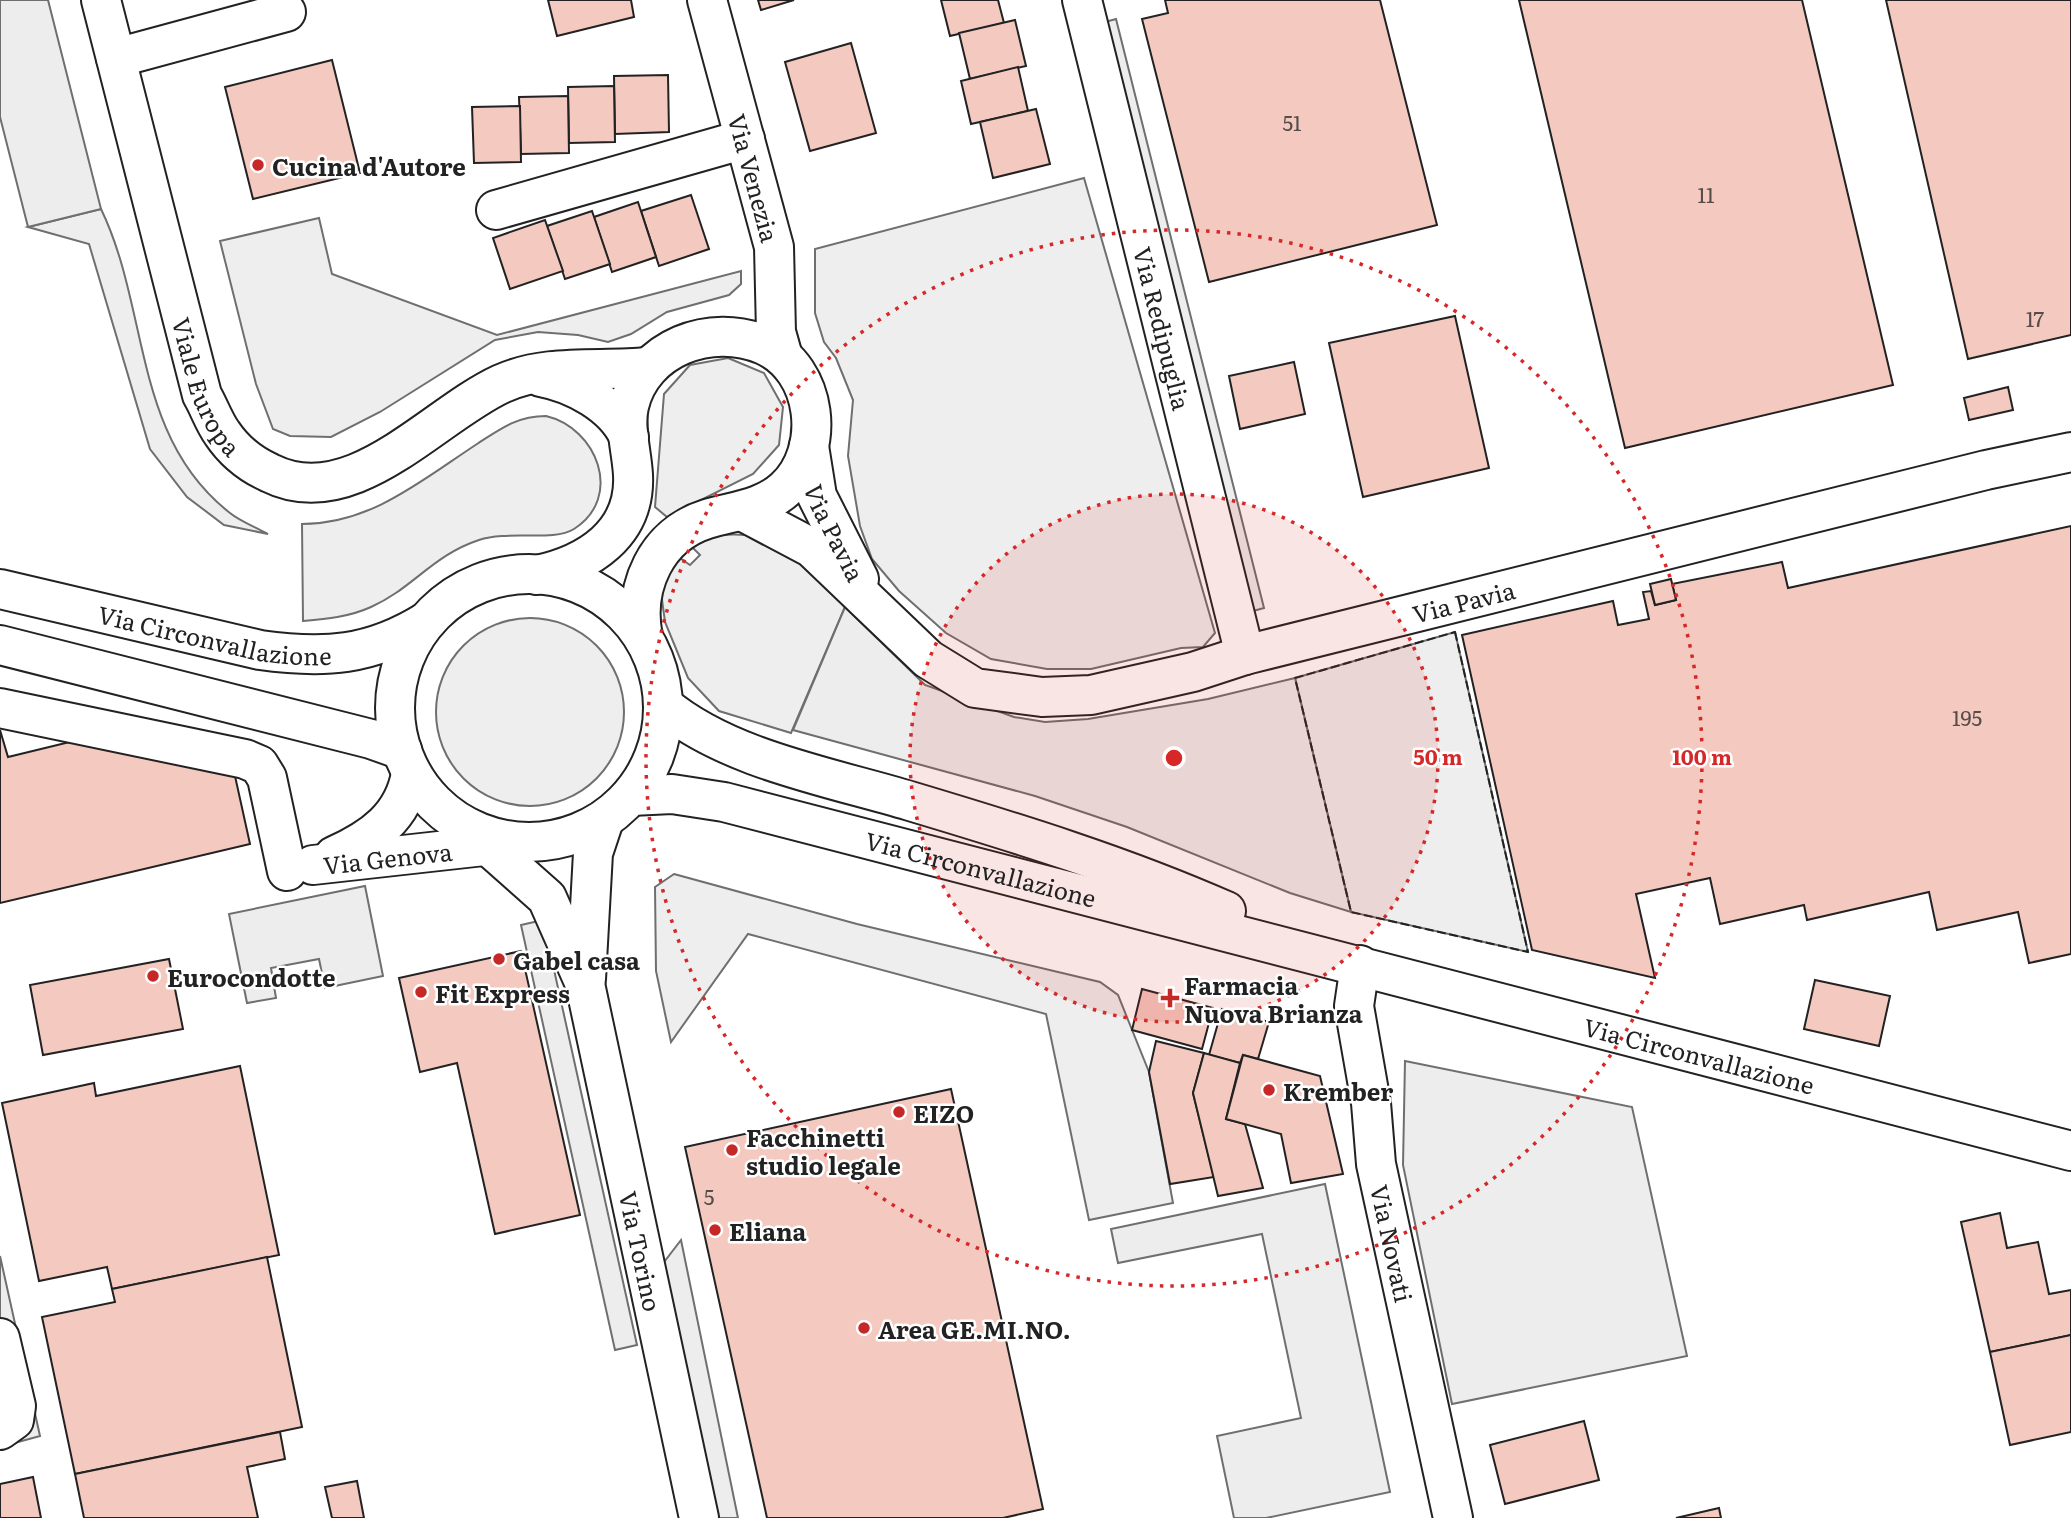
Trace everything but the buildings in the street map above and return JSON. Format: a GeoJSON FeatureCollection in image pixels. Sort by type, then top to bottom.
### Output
{"type":"FeatureCollection","features":[{"type":"Feature","properties":{"kind":"street","name":"Viale Europa"},"geometry":{"type":"LineString","coordinates":[[101,0],[202,395],[221,433],[248,463],[283,480],[321,483],[356,474],[484,393],[526,376],[563,369],[648,367]]}},
{"type":"Feature","properties":{"kind":"street","name":"Via Venezia"},"geometry":{"type":"LineString","coordinates":[[707,0],[774,247],[776,332],[783,357]]}},
{"type":"Feature","properties":{"kind":"street","name":"Via Redipuglia"},"geometry":{"type":"LineString","coordinates":[[1082,0],[1245,655]]}},
{"type":"Feature","properties":{"kind":"street"},"geometry":{"type":"LineString","coordinates":[[116,58],[286,12]]}},
{"type":"Feature","properties":{"kind":"street"},"geometry":{"type":"LineString","coordinates":[[496,210],[744,139]]}},
{"type":"Feature","properties":{"kind":"street"},"geometry":{"type":"LineString","coordinates":[[407,762],[395,716],[399,678],[408,650],[428,621],[457,595],[479,584],[503,577],[537,575],[565,568],[593,554],[608,542],[621,525],[633,490],[629,403],[648,367],[676,347],[708,339],[753,341],[783,357],[799,377],[808,400],[812,429],[809,446],[798,472],[785,489],[764,503],[693,524],[660,551],[652,563],[642,594],[640,618],[643,637]]}},
{"type":"Feature","properties":{"kind":"street"},"geometry":{"type":"LineString","coordinates":[[526,376],[561,382],[587,395],[615,416],[629,437]]}},
{"type":"Feature","properties":{"kind":"street","name":"Via Pavia"},"geometry":{"type":"LineString","coordinates":[[809,446],[817,496],[876,612]]}},
{"type":"Feature","properties":{"kind":"street","name":"Via Pavia"},"geometry":{"type":"LineString","coordinates":[[742,511],[812,548],[928,659],[975,688],[1042,697],[1091,695],[1194,672],[1245,655],[1986,470],[2071,452]]}},
{"type":"Feature","properties":{"kind":"street"},"geometry":{"type":"LineString","coordinates":[[537,575],[566,579],[593,591],[621,611],[643,637]]}},
{"type":"Feature","properties":{"kind":"street","name":"Via Circonvallazione"},"geometry":{"type":"LineString","coordinates":[[0,589],[260,650],[299,656],[327,656],[368,648],[411,631],[428,621]]}},
{"type":"Feature","properties":{"kind":"street","name":"Via Torino"},"geometry":{"type":"LineString","coordinates":[[585,984],[593,853],[617,808],[656,753],[663,726],[658,671],[643,637]]}},
{"type":"Feature","properties":{"kind":"street"},"geometry":{"type":"LineString","coordinates":[[0,645],[371,739],[407,762]]}},
{"type":"Feature","properties":{"kind":"street","name":"Via Circonvallazione"},"geometry":{"type":"LineString","coordinates":[[663,705],[740,750],[1033,838],[1168,886],[1344,960]]}},
{"type":"Feature","properties":{"kind":"street"},"geometry":{"type":"LineString","coordinates":[[0,708],[245,759],[259,765],[267,778],[287,871]]}},
{"type":"Feature","properties":{"kind":"street","name":"Via Torino"},"geometry":{"type":"LineString","coordinates":[[407,762],[435,804],[493,838],[547,898],[585,984],[699,1518]]}},
{"type":"Feature","properties":{"kind":"street","name":"Via Genova"},"geometry":{"type":"LineString","coordinates":[[407,762],[403,800],[376,834],[313,866],[493,838]]}},
{"type":"Feature","properties":{"kind":"street","name":"Via Circonvallazione"},"geometry":{"type":"LineString","coordinates":[[617,808],[672,794],[724,802],[1344,960],[2071,1151]]}},
{"type":"Feature","properties":{"kind":"street"},"geometry":{"type":"LineString","coordinates":[[493,838],[568,837],[617,808]]}},
{"type":"Feature","properties":{"kind":"street","name":"Via Novati"},"geometry":{"type":"LineString","coordinates":[[1344,960],[1371,1103],[1376,1164],[1453,1518]]}},
{"type":"Feature","properties":{"kind":"street"},"geometry":{"type":"LineString","coordinates":[[0,1338],[16,1406],[14,1420],[0,1430]]}},
{"type":"Feature","properties":{"kind":"shaded area"},"geometry":{"type":"Polygon","coordinates":[[[0,0],[48,0],[101,209],[28,227],[0,117],[0,0]]]}},
{"type":"Feature","properties":{"kind":"shaded area"},"geometry":{"type":"Polygon","coordinates":[[[1116,19],[1264,608],[1253,611],[1105,22],[1116,19]]]}},
{"type":"Feature","properties":{"kind":"shaded area"},"geometry":{"type":"Polygon","coordinates":[[[1084,178],[1215,633],[1203,647],[1181,648],[1091,669],[1047,669],[991,659],[946,633],[899,591],[872,559],[860,526],[848,456],[853,400],[836,358],[824,342],[815,313],[815,249],[1084,178]]]}},
{"type":"Feature","properties":{"kind":"shaded area"},"geometry":{"type":"Polygon","coordinates":[[[101,209],[117,248],[159,410],[175,448],[198,482],[230,513],[268,534],[224,525],[187,497],[150,449],[89,244],[28,227],[101,209]]]}},
{"type":"Feature","properties":{"kind":"shaded area"},"geometry":{"type":"Polygon","coordinates":[[[319,218],[332,274],[497,335],[741,271],[741,284],[729,295],[667,312],[631,334],[608,342],[578,335],[538,332],[495,340],[380,412],[331,437],[290,436],[273,429],[256,384],[220,241],[319,218]]]}},
{"type":"Feature","properties":{"kind":"shaded area"},"geometry":{"type":"Polygon","coordinates":[[[728,358],[764,373],[783,407],[779,445],[753,474],[667,517],[655,507],[664,394],[690,365],[728,358]]]}},
{"type":"Feature","properties":{"kind":"shaded area"},"geometry":{"type":"Polygon","coordinates":[[[546,416],[564,423],[579,434],[598,465],[601,482],[598,500],[589,515],[574,529],[555,535],[504,536],[479,540],[448,554],[386,600],[371,607],[346,615],[303,621],[302,524],[351,517],[373,508],[395,498],[501,429],[526,418],[546,416]]]}},
{"type":"Feature","properties":{"kind":"shaded area"},"geometry":{"type":"Polygon","coordinates":[[[719,535],[748,536],[779,549],[814,575],[845,607],[791,733],[719,711],[688,678],[665,622],[660,585],[674,554],[690,565],[700,555],[688,543],[719,535]]]}},
{"type":"Feature","properties":{"kind":"shaded area"},"geometry":{"type":"Polygon","coordinates":[[[845,607],[925,685],[1014,717],[1045,722],[1088,719],[1208,699],[1295,678],[1351,912],[1290,893],[1127,827],[1035,796],[793,730],[845,607]]]}},
{"type":"Feature","properties":{"kind":"shaded area"},"geometry":{"type":"Polygon","coordinates":[[[530,618],[566,625],[596,646],[617,676],[624,712],[617,748],[596,778],[566,799],[530,806],[494,799],[464,778],[443,748],[436,712],[443,676],[464,646],[494,625],[530,618]]]}},
{"type":"Feature","properties":{"kind":"shaded area"},"geometry":{"type":"Polygon","coordinates":[[[1455,632],[1528,952],[1351,912],[1295,678],[1455,632]]]}},
{"type":"Feature","properties":{"kind":"shaded area"},"geometry":{"type":"Polygon","coordinates":[[[674,874],[857,924],[1100,982],[1118,995],[1149,1072],[1173,1203],[1089,1220],[1046,1014],[748,934],[671,1042],[656,971],[655,887],[674,874]]]}},
{"type":"Feature","properties":{"kind":"shaded area"},"geometry":{"type":"Polygon","coordinates":[[[365,886],[383,976],[325,988],[319,959],[271,968],[276,998],[247,1003],[229,914],[365,886]]]}},
{"type":"Feature","properties":{"kind":"shaded area"},"geometry":{"type":"Polygon","coordinates":[[[543,920],[637,1345],[615,1350],[521,925],[543,920]]]}},
{"type":"Feature","properties":{"kind":"shaded area"},"geometry":{"type":"Polygon","coordinates":[[[1405,1061],[1632,1107],[1687,1356],[1452,1404],[1403,1165],[1405,1061]]]}},
{"type":"Feature","properties":{"kind":"shaded area"},"geometry":{"type":"Polygon","coordinates":[[[1325,1184],[1390,1492],[1266,1518],[1234,1518],[1217,1436],[1301,1418],[1262,1234],[1118,1263],[1111,1229],[1325,1184]]]}},
{"type":"Feature","properties":{"kind":"shaded area"},"geometry":{"type":"Polygon","coordinates":[[[681,1240],[738,1518],[712,1518],[658,1270],[681,1240]]]}},
{"type":"Feature","properties":{"kind":"shaded area"},"geometry":{"type":"Polygon","coordinates":[[[0,1256],[40,1436],[0,1447],[0,1256]]]}},
{"type":"Feature","properties":{"kind":"fence"},"geometry":{"type":"LineString","coordinates":[[1455,632],[1528,952],[1351,912],[1295,678],[1455,632]]}},
{"type":"Feature","properties":{"kind":"place","name":"Cucina d'Autore"},"geometry":{"type":"Point","coordinates":[258,165]}},
{"type":"Feature","properties":{"kind":"place","name":"Gabel casa"},"geometry":{"type":"Point","coordinates":[499,959]}},
{"type":"Feature","properties":{"kind":"place","name":"Eurocondotte"},"geometry":{"type":"Point","coordinates":[153,976]}},
{"type":"Feature","properties":{"kind":"place","name":"Fit Express"},"geometry":{"type":"Point","coordinates":[421,992]}},
{"type":"Feature","properties":{"kind":"place","name":"Farmacia Nuova Brianza"},"geometry":{"type":"Point","coordinates":[1170,998]}},
{"type":"Feature","properties":{"kind":"place","name":"Krember"},"geometry":{"type":"Point","coordinates":[1269,1090]}},
{"type":"Feature","properties":{"kind":"place","name":"EIZO"},"geometry":{"type":"Point","coordinates":[899,1112]}},
{"type":"Feature","properties":{"kind":"place","name":"Facchinetti studio legale"},"geometry":{"type":"Point","coordinates":[732,1150]}},
{"type":"Feature","properties":{"kind":"place","name":"Eliana"},"geometry":{"type":"Point","coordinates":[715,1230]}},
{"type":"Feature","properties":{"kind":"place","name":"Area GE.MI.NO."},"geometry":{"type":"Point","coordinates":[864,1328]}}]}
